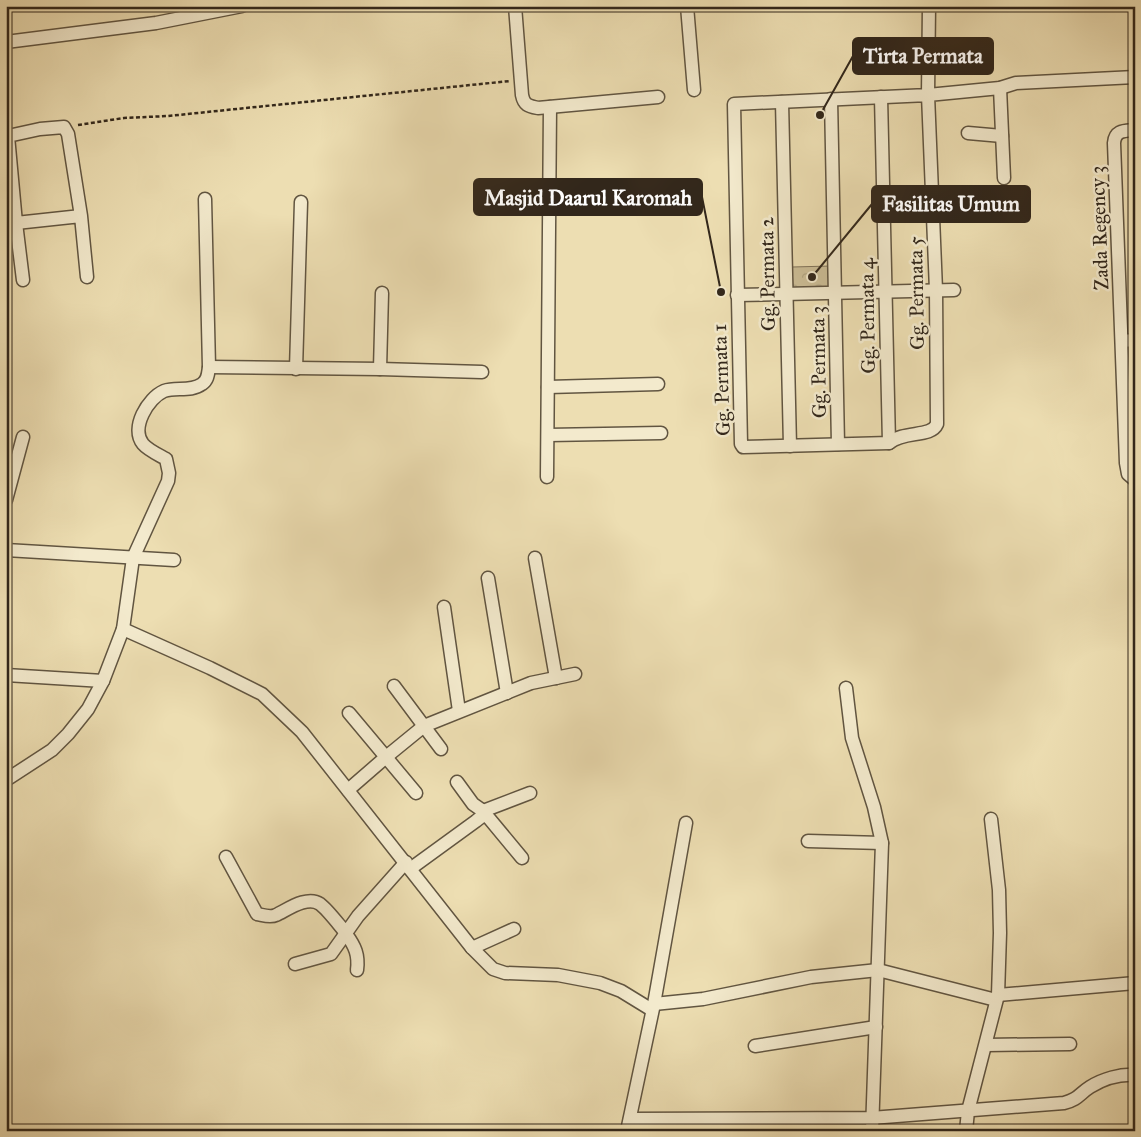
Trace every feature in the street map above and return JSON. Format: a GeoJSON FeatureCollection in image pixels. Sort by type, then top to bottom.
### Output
{"type":"FeatureCollection","features":[{"type":"Feature","properties":{"kind":"street"},"geometry":{"type":"LineString","coordinates":[[6,42],[156,22],[242,6]]}},
{"type":"Feature","properties":{"kind":"street"},"geometry":{"type":"LineString","coordinates":[[514,6],[523,102],[528,106],[550,107],[658,97]]}},
{"type":"Feature","properties":{"kind":"street"},"geometry":{"type":"LineString","coordinates":[[687,6],[694,90]]}},
{"type":"Feature","properties":{"kind":"street","name":"Gg. Permata 5"},"geometry":{"type":"LineString","coordinates":[[889,443],[900,436],[930,432],[935,429],[937,424],[936,290],[928,95],[929,6]]}},
{"type":"Feature","properties":{"kind":"street"},"geometry":{"type":"LineString","coordinates":[[782,102],[928,95],[1000,88],[1016,82],[1135,77]]}},
{"type":"Feature","properties":{"kind":"street"},"geometry":{"type":"LineString","coordinates":[[1000,88],[1004,178]]}},
{"type":"Feature","properties":{"kind":"street","name":"Gg. Permata 4"},"geometry":{"type":"LineString","coordinates":[[881,98],[889,443]]}},
{"type":"Feature","properties":{"kind":"street","name":"Gg. Permata 3"},"geometry":{"type":"LineString","coordinates":[[831,100],[838,444]]}},
{"type":"Feature","properties":{"kind":"street","name":"Gg. Permata 1"},"geometry":{"type":"LineString","coordinates":[[782,102],[734,104],[737,294],[742,446],[790,446]]}},
{"type":"Feature","properties":{"kind":"street","name":"Gg. Permata 2"},"geometry":{"type":"LineString","coordinates":[[782,102],[790,446]]}},
{"type":"Feature","properties":{"kind":"street"},"geometry":{"type":"LineString","coordinates":[[548,477],[550,107]]}},
{"type":"Feature","properties":{"kind":"street"},"geometry":{"type":"LineString","coordinates":[[23,280],[16,223],[10,193],[7,136],[40,129],[64,127],[68,134],[82,216],[87,277]]}},
{"type":"Feature","properties":{"kind":"street","name":"Zada Regency 3"},"geometry":{"type":"LineString","coordinates":[[1135,130],[1119,132],[1114,139],[1126,463],[1128,474],[1135,480]]}},
{"type":"Feature","properties":{"kind":"street"},"geometry":{"type":"LineString","coordinates":[[968,133],[1002,136]]}},
{"type":"Feature","properties":{"kind":"street"},"geometry":{"type":"LineString","coordinates":[[6,780],[52,750],[88,709],[103,681],[123,630],[132,558],[168,482],[169,473],[166,459],[143,444],[138,428],[142,417],[156,397],[163,392],[196,387],[204,384],[207,379],[209,367],[205,199]]}},
{"type":"Feature","properties":{"kind":"street"},"geometry":{"type":"LineString","coordinates":[[296,369],[301,202]]}},
{"type":"Feature","properties":{"kind":"street"},"geometry":{"type":"LineString","coordinates":[[16,223],[82,216]]}},
{"type":"Feature","properties":{"kind":"street"},"geometry":{"type":"LineString","coordinates":[[737,294],[954,290]]}},
{"type":"Feature","properties":{"kind":"street"},"geometry":{"type":"LineString","coordinates":[[380,369],[382,293]]}},
{"type":"Feature","properties":{"kind":"street"},"geometry":{"type":"LineString","coordinates":[[1122,341],[1135,340]]}},
{"type":"Feature","properties":{"kind":"street"},"geometry":{"type":"LineString","coordinates":[[209,367],[482,372]]}},
{"type":"Feature","properties":{"kind":"street"},"geometry":{"type":"LineString","coordinates":[[548,388],[658,384]]}},
{"type":"Feature","properties":{"kind":"street"},"geometry":{"type":"LineString","coordinates":[[548,435],[661,433]]}},
{"type":"Feature","properties":{"kind":"street"},"geometry":{"type":"LineString","coordinates":[[6,500],[23,438]]}},
{"type":"Feature","properties":{"kind":"street"},"geometry":{"type":"LineString","coordinates":[[790,446],[889,443]]}},
{"type":"Feature","properties":{"kind":"street"},"geometry":{"type":"LineString","coordinates":[[6,550],[174,560]]}},
{"type":"Feature","properties":{"kind":"street"},"geometry":{"type":"LineString","coordinates":[[535,558],[556,678]]}},
{"type":"Feature","properties":{"kind":"street"},"geometry":{"type":"LineString","coordinates":[[488,578],[507,693]]}},
{"type":"Feature","properties":{"kind":"street"},"geometry":{"type":"LineString","coordinates":[[444,607],[459,711]]}},
{"type":"Feature","properties":{"kind":"street"},"geometry":{"type":"LineString","coordinates":[[123,630],[210,668],[262,694],[297,726],[472,948],[493,969],[505,973],[558,975],[600,983],[653,1007],[811,978],[878,970],[997,997],[1135,983]]}},
{"type":"Feature","properties":{"kind":"street"},"geometry":{"type":"LineString","coordinates":[[348,790],[424,726],[531,683],[575,674]]}},
{"type":"Feature","properties":{"kind":"street"},"geometry":{"type":"LineString","coordinates":[[6,675],[103,681]]}},
{"type":"Feature","properties":{"kind":"street"},"geometry":{"type":"LineString","coordinates":[[394,686],[442,749]]}},
{"type":"Feature","properties":{"kind":"street"},"geometry":{"type":"LineString","coordinates":[[846,688],[852,738],[874,806],[882,843],[872,1124]]}},
{"type":"Feature","properties":{"kind":"street"},"geometry":{"type":"LineString","coordinates":[[349,712],[416,793]]}},
{"type":"Feature","properties":{"kind":"street"},"geometry":{"type":"LineString","coordinates":[[457,782],[473,804],[484,811],[522,858]]}},
{"type":"Feature","properties":{"kind":"street"},"geometry":{"type":"LineString","coordinates":[[295,964],[331,954],[358,916],[408,865],[476,821],[484,811],[530,793]]}},
{"type":"Feature","properties":{"kind":"street"},"geometry":{"type":"LineString","coordinates":[[966,1131],[968,1111],[997,997],[1000,933],[999,890],[992,819]]}},
{"type":"Feature","properties":{"kind":"street"},"geometry":{"type":"LineString","coordinates":[[686,824],[653,1007],[629,1125],[872,1124],[968,1111],[1064,1103],[1074,1100],[1088,1088],[1114,1076],[1135,1075]]}},
{"type":"Feature","properties":{"kind":"street"},"geometry":{"type":"LineString","coordinates":[[808,841],[882,843]]}},
{"type":"Feature","properties":{"kind":"street"},"geometry":{"type":"LineString","coordinates":[[226,856],[256,914],[276,915],[287,908],[303,903],[315,902],[320,905],[353,944],[358,954],[357,970]]}},
{"type":"Feature","properties":{"kind":"street"},"geometry":{"type":"LineString","coordinates":[[472,948],[514,929]]}},
{"type":"Feature","properties":{"kind":"street"},"geometry":{"type":"LineString","coordinates":[[755,1046],[876,1027]]}},
{"type":"Feature","properties":{"kind":"street"},"geometry":{"type":"LineString","coordinates":[[986,1045],[1070,1044]]}},
{"type":"Feature","properties":{"kind":"path"},"geometry":{"type":"LineString","coordinates":[[64,127],[124,118],[168,116],[520,80]]}},
{"type":"Feature","properties":{"kind":"green space"},"geometry":{"type":"Polygon","coordinates":[[[831,266],[832,287],[793,288],[792,267],[831,266]]]}},
{"type":"Feature","properties":{"kind":"place","name":"Tirta Permata"},"geometry":{"type":"Point","coordinates":[820,115]}},
{"type":"Feature","properties":{"kind":"place","name":"Fasilitas Umum"},"geometry":{"type":"Point","coordinates":[812,277]}},
{"type":"Feature","properties":{"kind":"place","name":"Masjid Daarul Karomah"},"geometry":{"type":"Point","coordinates":[721,292]}}]}
